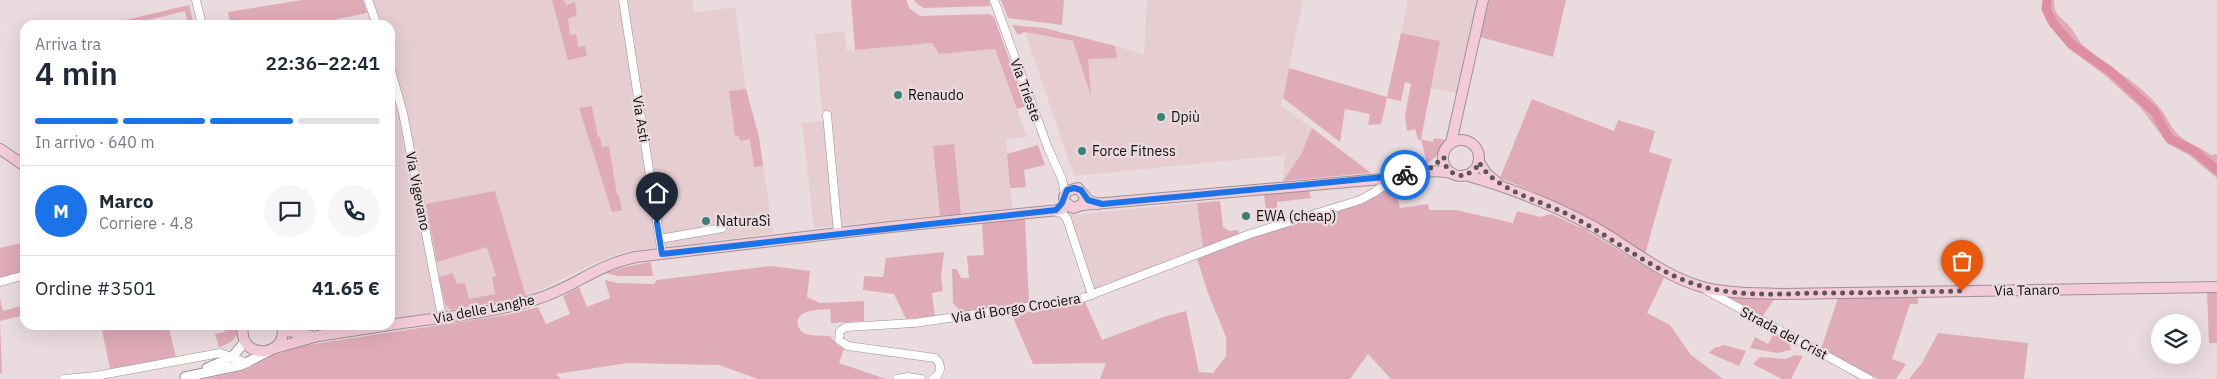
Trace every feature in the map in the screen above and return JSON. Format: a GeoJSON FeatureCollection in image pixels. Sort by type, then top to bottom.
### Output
{"type":"FeatureCollection","features":[{"type":"Feature","properties":{"kind":"main road"},"geometry":{"type":"LineString","coordinates":[[1451,143],[1484,0]]}},
{"type":"Feature","properties":{"kind":"main road"},"geometry":{"type":"LineString","coordinates":[[1457,117],[1464,140],[1476,148],[1479,162],[1476,168],[1465,176]]}},
{"type":"Feature","properties":{"kind":"main road"},"geometry":{"type":"LineString","coordinates":[[1452,173],[1447,168],[1444,157],[1446,148],[1451,143],[1464,140]]}},
{"type":"Feature","properties":{"kind":"main road"},"geometry":{"type":"LineString","coordinates":[[0,149],[20,162]]}},
{"type":"Feature","properties":{"kind":"main road","name":"Via delle Langhe"},"geometry":{"type":"LineString","coordinates":[[1417,173],[1434,166],[1444,157]]}},
{"type":"Feature","properties":{"kind":"main road","name":"Via Tanaro"},"geometry":{"type":"LineString","coordinates":[[1479,162],[1490,177],[1503,186]]}},
{"type":"Feature","properties":{"kind":"main road","name":"Via delle Langhe"},"geometry":{"type":"LineString","coordinates":[[395,324],[514,306],[538,299],[608,264],[662,254],[1054,210],[1068,196],[1073,208],[1083,201],[1102,204],[1395,177],[1417,173],[1452,173],[1465,176]]}},
{"type":"Feature","properties":{"kind":"main road","name":"Via Tanaro"},"geometry":{"type":"LineString","coordinates":[[1465,176],[1503,186],[1575,218],[1598,230],[1651,264],[1701,286],[1737,292],[1783,294],[2217,287]]}},
{"type":"Feature","properties":{"kind":"main road"},"geometry":{"type":"LineString","coordinates":[[1068,196],[1081,190],[1083,201]]}},
{"type":"Feature","properties":{"kind":"main road"},"geometry":{"type":"LineString","coordinates":[[242,330],[245,342],[256,351],[272,350]]}},
{"type":"Feature","properties":{"kind":"main road","name":"Via delle Langhe"},"geometry":{"type":"LineString","coordinates":[[272,350],[282,339],[282,330]]}},
{"type":"Feature","properties":{"kind":"main road","name":"Via delle Langhe"},"geometry":{"type":"LineString","coordinates":[[289,330],[296,333],[318,336]]}},
{"type":"Feature","properties":{"kind":"main road","name":"Via delle Langhe"},"geometry":{"type":"LineString","coordinates":[[272,350],[318,336],[357,330]]}},
{"type":"Feature","properties":{"kind":"street"},"geometry":{"type":"LineString","coordinates":[[196,0],[201,20]]}},
{"type":"Feature","properties":{"kind":"street"},"geometry":{"type":"LineString","coordinates":[[368,0],[375,20]]}},
{"type":"Feature","properties":{"kind":"street","name":"Via Asti"},"geometry":{"type":"LineString","coordinates":[[623,0],[662,254]]}},
{"type":"Feature","properties":{"kind":"street","name":"Via Trieste"},"geometry":{"type":"LineString","coordinates":[[994,0],[1042,133],[1068,196]]}},
{"type":"Feature","properties":{"kind":"street","name":"Via Vigevano"},"geometry":{"type":"LineString","coordinates":[[395,85],[404,118],[442,317]]}},
{"type":"Feature","properties":{"kind":"street"},"geometry":{"type":"LineString","coordinates":[[827,115],[838,233]]}},
{"type":"Feature","properties":{"kind":"street"},"geometry":{"type":"LineString","coordinates":[[0,154],[20,164]]}},
{"type":"Feature","properties":{"kind":"street","name":"Via di Borgo Crociera"},"geometry":{"type":"LineString","coordinates":[[934,379],[938,376],[941,368],[935,358],[848,346],[839,340],[840,331],[846,327],[914,323],[1037,306],[1092,295],[1243,237],[1365,198],[1395,177]]}},
{"type":"Feature","properties":{"kind":"street"},"geometry":{"type":"LineString","coordinates":[[1054,210],[1062,213],[1067,219],[1092,295]]}},
{"type":"Feature","properties":{"kind":"street"},"geometry":{"type":"LineString","coordinates":[[660,239],[722,228]]}},
{"type":"Feature","properties":{"kind":"street"},"geometry":{"type":"LineString","coordinates":[[0,282],[20,276]]}},
{"type":"Feature","properties":{"kind":"street","name":"Strada del Crist"},"geometry":{"type":"LineString","coordinates":[[1701,286],[1869,379]]}},
{"type":"Feature","properties":{"kind":"street"},"geometry":{"type":"LineString","coordinates":[[183,378],[232,357],[245,342]]}},
{"type":"Feature","properties":{"kind":"street"},"geometry":{"type":"LineString","coordinates":[[183,378],[247,363],[272,350]]}},
{"type":"Feature","properties":{"kind":"street"},"geometry":{"type":"LineString","coordinates":[[64,379],[96,376],[216,353],[224,353],[247,363]]}},
{"type":"Feature","properties":{"kind":"street"},"geometry":{"type":"LineString","coordinates":[[897,379],[908,377],[921,379]]}},
{"type":"Feature","properties":{"kind":"shaded area"},"geometry":{"type":"Polygon","coordinates":[[[302,0],[363,0],[367,13],[333,20],[229,20],[228,12],[302,0]]]}},
{"type":"Feature","properties":{"kind":"shaded area"},"geometry":{"type":"Polygon","coordinates":[[[363,0],[692,0],[695,13],[735,7],[746,89],[759,137],[773,233],[625,252],[599,261],[530,295],[503,302],[395,318],[395,20],[370,20],[363,0]]]}},
{"type":"Feature","properties":{"kind":"shaded area"},"geometry":{"type":"Polygon","coordinates":[[[552,0],[564,0],[566,5],[575,2],[577,15],[568,19],[570,35],[576,34],[578,47],[585,46],[587,56],[568,60],[552,0]]]}},
{"type":"Feature","properties":{"kind":"shaded area"},"geometry":{"type":"Polygon","coordinates":[[[851,0],[906,0],[910,9],[920,16],[989,14],[994,17],[1026,106],[1017,109],[995,49],[939,54],[932,43],[855,50],[851,0]]]}},
{"type":"Feature","properties":{"kind":"shaded area"},"geometry":{"type":"Polygon","coordinates":[[[914,0],[989,0],[990,6],[924,8],[914,0]]]}},
{"type":"Feature","properties":{"kind":"shaded area"},"geometry":{"type":"Polygon","coordinates":[[[1001,0],[1064,0],[1062,25],[1008,18],[1001,0]]]}},
{"type":"Feature","properties":{"kind":"shaded area"},"geometry":{"type":"Polygon","coordinates":[[[1147,0],[1303,0],[1281,106],[1312,128],[1301,154],[1283,181],[1285,155],[1074,176],[1025,32],[1073,41],[1071,34],[1144,54],[1147,0]]]}},
{"type":"Feature","properties":{"kind":"shaded area"},"geometry":{"type":"Polygon","coordinates":[[[1408,0],[1478,0],[1457,93],[1431,88],[1440,41],[1401,33],[1408,0]]]}},
{"type":"Feature","properties":{"kind":"shaded area"},"geometry":{"type":"Polygon","coordinates":[[[1489,0],[1566,0],[1553,57],[1480,37],[1489,0]]]}},
{"type":"Feature","properties":{"kind":"shaded area"},"geometry":{"type":"Polygon","coordinates":[[[2044,0],[2054,0],[2055,10],[2082,44],[2133,82],[2151,98],[2178,134],[2211,155],[2217,154],[2217,178],[2189,155],[2168,144],[2141,108],[2106,76],[2068,48],[2047,21],[2043,11],[2044,0]]]}},
{"type":"Feature","properties":{"kind":"shaded area"},"geometry":{"type":"Polygon","coordinates":[[[189,5],[193,20],[188,20],[185,11],[148,20],[125,20],[189,5]]]}},
{"type":"Feature","properties":{"kind":"shaded area"},"geometry":{"type":"Polygon","coordinates":[[[1012,25],[1044,28],[1115,46],[1117,58],[1088,59],[1091,96],[1073,41],[1025,32],[1018,35],[1012,25]]]}},
{"type":"Feature","properties":{"kind":"shaded area"},"geometry":{"type":"Polygon","coordinates":[[[844,32],[847,51],[932,43],[939,54],[995,49],[1027,137],[1006,139],[1012,208],[814,228],[802,123],[823,121],[815,34],[844,32]]]}},
{"type":"Feature","properties":{"kind":"shaded area"},"geometry":{"type":"Polygon","coordinates":[[[1401,33],[1440,41],[1421,139],[1433,142],[1434,138],[1446,140],[1439,154],[1427,163],[1421,140],[1418,140],[1415,129],[1407,131],[1405,115],[1411,84],[1405,82],[1401,101],[1387,98],[1381,124],[1368,125],[1370,114],[1345,109],[1340,142],[1283,98],[1289,68],[1387,97],[1401,33]]]}},
{"type":"Feature","properties":{"kind":"shaded area"},"geometry":{"type":"Polygon","coordinates":[[[746,89],[759,137],[763,166],[754,167],[750,139],[740,141],[739,136],[735,136],[729,91],[746,89]]]}},
{"type":"Feature","properties":{"kind":"shaded area"},"geometry":{"type":"Polygon","coordinates":[[[1532,99],[1614,131],[1618,120],[1655,131],[1649,152],[1672,159],[1645,254],[1592,221],[1532,191],[1500,178],[1532,99]]]}},
{"type":"Feature","properties":{"kind":"shaded area"},"geometry":{"type":"Polygon","coordinates":[[[592,106],[598,137],[600,137],[602,147],[609,146],[617,195],[619,195],[622,210],[612,212],[579,108],[592,106]]]}},
{"type":"Feature","properties":{"kind":"shaded area"},"geometry":{"type":"Polygon","coordinates":[[[1312,128],[1371,173],[1283,181],[1301,154],[1312,128]]]}},
{"type":"Feature","properties":{"kind":"shaded area"},"geometry":{"type":"Polygon","coordinates":[[[954,144],[961,214],[940,216],[933,146],[954,144]]]}},
{"type":"Feature","properties":{"kind":"shaded area"},"geometry":{"type":"Polygon","coordinates":[[[1038,145],[1045,165],[1024,170],[1026,187],[1010,188],[1007,154],[1038,145]]]}},
{"type":"Feature","properties":{"kind":"shaded area"},"geometry":{"type":"Polygon","coordinates":[[[1392,187],[1397,194],[1400,208],[1428,204],[1429,210],[1456,210],[1513,223],[1517,211],[1540,217],[1551,214],[1584,229],[1664,278],[1647,313],[1670,325],[1691,355],[1723,379],[1391,379],[1368,354],[1350,379],[1100,379],[1106,363],[1033,364],[1012,315],[1085,302],[1102,340],[1163,317],[1186,311],[1199,372],[1213,373],[1226,356],[1226,337],[1208,293],[1197,259],[1253,237],[1364,201],[1392,187]]]}},
{"type":"Feature","properties":{"kind":"shaded area"},"geometry":{"type":"Polygon","coordinates":[[[1309,190],[1311,198],[1277,202],[1277,211],[1266,212],[1264,194],[1309,190]]]}},
{"type":"Feature","properties":{"kind":"shaded area"},"geometry":{"type":"Polygon","coordinates":[[[495,191],[526,297],[451,310],[445,304],[439,277],[453,273],[457,284],[465,283],[469,299],[495,294],[492,277],[496,276],[487,247],[437,262],[426,204],[495,191]]]}},
{"type":"Feature","properties":{"kind":"shaded area"},"geometry":{"type":"Polygon","coordinates":[[[1220,201],[1223,227],[1229,231],[1238,230],[1239,235],[1203,248],[1197,203],[1220,201]]]}},
{"type":"Feature","properties":{"kind":"shaded area"},"geometry":{"type":"Polygon","coordinates":[[[1197,203],[1203,248],[1095,290],[1070,215],[1197,203]]]}},
{"type":"Feature","properties":{"kind":"shaded area"},"geometry":{"type":"Polygon","coordinates":[[[1025,218],[1029,303],[961,312],[953,303],[952,269],[957,269],[961,278],[969,278],[967,256],[984,255],[982,223],[1025,218]]]}},
{"type":"Feature","properties":{"kind":"shaded area"},"geometry":{"type":"Polygon","coordinates":[[[20,243],[20,272],[0,278],[0,248],[20,243]]]}},
{"type":"Feature","properties":{"kind":"shaded area"},"geometry":{"type":"Polygon","coordinates":[[[944,252],[941,276],[943,291],[932,293],[935,316],[906,319],[894,294],[863,290],[864,276],[883,277],[886,258],[944,252]]]}},
{"type":"Feature","properties":{"kind":"shaded area"},"geometry":{"type":"Polygon","coordinates":[[[651,262],[653,276],[618,276],[606,273],[624,267],[651,262]]]}},
{"type":"Feature","properties":{"kind":"shaded area"},"geometry":{"type":"Polygon","coordinates":[[[771,266],[810,271],[807,297],[820,303],[864,301],[864,321],[831,323],[830,309],[804,313],[798,320],[798,326],[802,332],[808,335],[830,336],[837,345],[844,349],[839,363],[886,379],[758,379],[719,365],[628,363],[556,374],[561,379],[205,379],[246,370],[273,355],[307,345],[506,315],[538,307],[546,324],[570,314],[563,296],[579,287],[587,307],[610,298],[605,280],[617,283],[654,284],[657,280],[771,266]]]}},
{"type":"Feature","properties":{"kind":"shaded area"},"geometry":{"type":"Polygon","coordinates":[[[2207,292],[2217,292],[2217,343],[2209,343],[2207,292]]]}},
{"type":"Feature","properties":{"kind":"shaded area"},"geometry":{"type":"Polygon","coordinates":[[[1718,294],[1775,298],[1762,317],[1718,294]]]}},
{"type":"Feature","properties":{"kind":"shaded area"},"geometry":{"type":"Polygon","coordinates":[[[1918,297],[1918,304],[1910,304],[1892,359],[1906,364],[1896,379],[1878,379],[1821,349],[1838,298],[1918,297]]]}},
{"type":"Feature","properties":{"kind":"shaded area"},"geometry":{"type":"Polygon","coordinates":[[[0,299],[3,311],[20,306],[20,316],[0,321],[0,299]]]}},
{"type":"Feature","properties":{"kind":"shaded area"},"geometry":{"type":"Polygon","coordinates":[[[0,321],[2,373],[0,373],[0,321]]]}},
{"type":"Feature","properties":{"kind":"shaded area"},"geometry":{"type":"Polygon","coordinates":[[[102,330],[169,330],[176,357],[110,369],[102,330]]]}},
{"type":"Feature","properties":{"kind":"shaded area"},"geometry":{"type":"Polygon","coordinates":[[[224,330],[238,330],[233,340],[219,347],[215,334],[225,332],[224,330]]]}},
{"type":"Feature","properties":{"kind":"shaded area"},"geometry":{"type":"Polygon","coordinates":[[[1775,332],[1789,340],[1791,350],[1777,353],[1750,348],[1755,337],[1768,344],[1775,332]]]}},
{"type":"Feature","properties":{"kind":"shaded area"},"geometry":{"type":"Polygon","coordinates":[[[1938,333],[2028,343],[2024,379],[1909,379],[1922,363],[1938,333]]]}},
{"type":"Feature","properties":{"kind":"shaded area"},"geometry":{"type":"Polygon","coordinates":[[[1724,345],[1746,351],[1739,366],[1709,353],[1714,348],[1724,345]]]}},
{"type":"Feature","properties":{"kind":"shaded area"},"geometry":{"type":"Polygon","coordinates":[[[1795,355],[1803,356],[1791,379],[1782,379],[1753,364],[1760,357],[1786,359],[1795,355]]]}},
{"type":"Feature","properties":{"kind":"waterway"},"geometry":{"type":"LineString","coordinates":[[2047,0],[2046,9],[2053,23],[2071,44],[2110,71],[2154,111],[2169,138],[2194,151],[2217,170]]}},
{"type":"Feature","properties":{"kind":"way so far"},"geometry":{"type":"LineString","coordinates":[[1405,175],[1428,170],[1439,163],[1444,157],[1447,168],[1452,173],[1465,176],[1476,168],[1479,162],[1490,177],[1503,186],[1543,202],[1591,226],[1642,259],[1670,274],[1711,289],[1763,294],[1962,291]]}},
{"type":"Feature","properties":{"kind":"place","name":"Renaudo"},"geometry":{"type":"Point","coordinates":[898,95]}},
{"type":"Feature","properties":{"kind":"place","name":"Dpiù"},"geometry":{"type":"Point","coordinates":[1161,117]}},
{"type":"Feature","properties":{"kind":"place","name":"Force Fitness"},"geometry":{"type":"Point","coordinates":[1082,151]}},
{"type":"Feature","properties":{"kind":"place","name":"EWA (cheap)"},"geometry":{"type":"Point","coordinates":[1246,216]}},
{"type":"Feature","properties":{"kind":"place","name":"NaturaSì"},"geometry":{"type":"Point","coordinates":[706,221]}},
{"type":"Feature","properties":{"kind":"route"},"geometry":{"type":"LineString","coordinates":[[657,223],[662,254],[890,227],[1056,210],[1060,207],[1067,190],[1070,188],[1078,188],[1091,202],[1102,204],[1405,175]]}}]}
